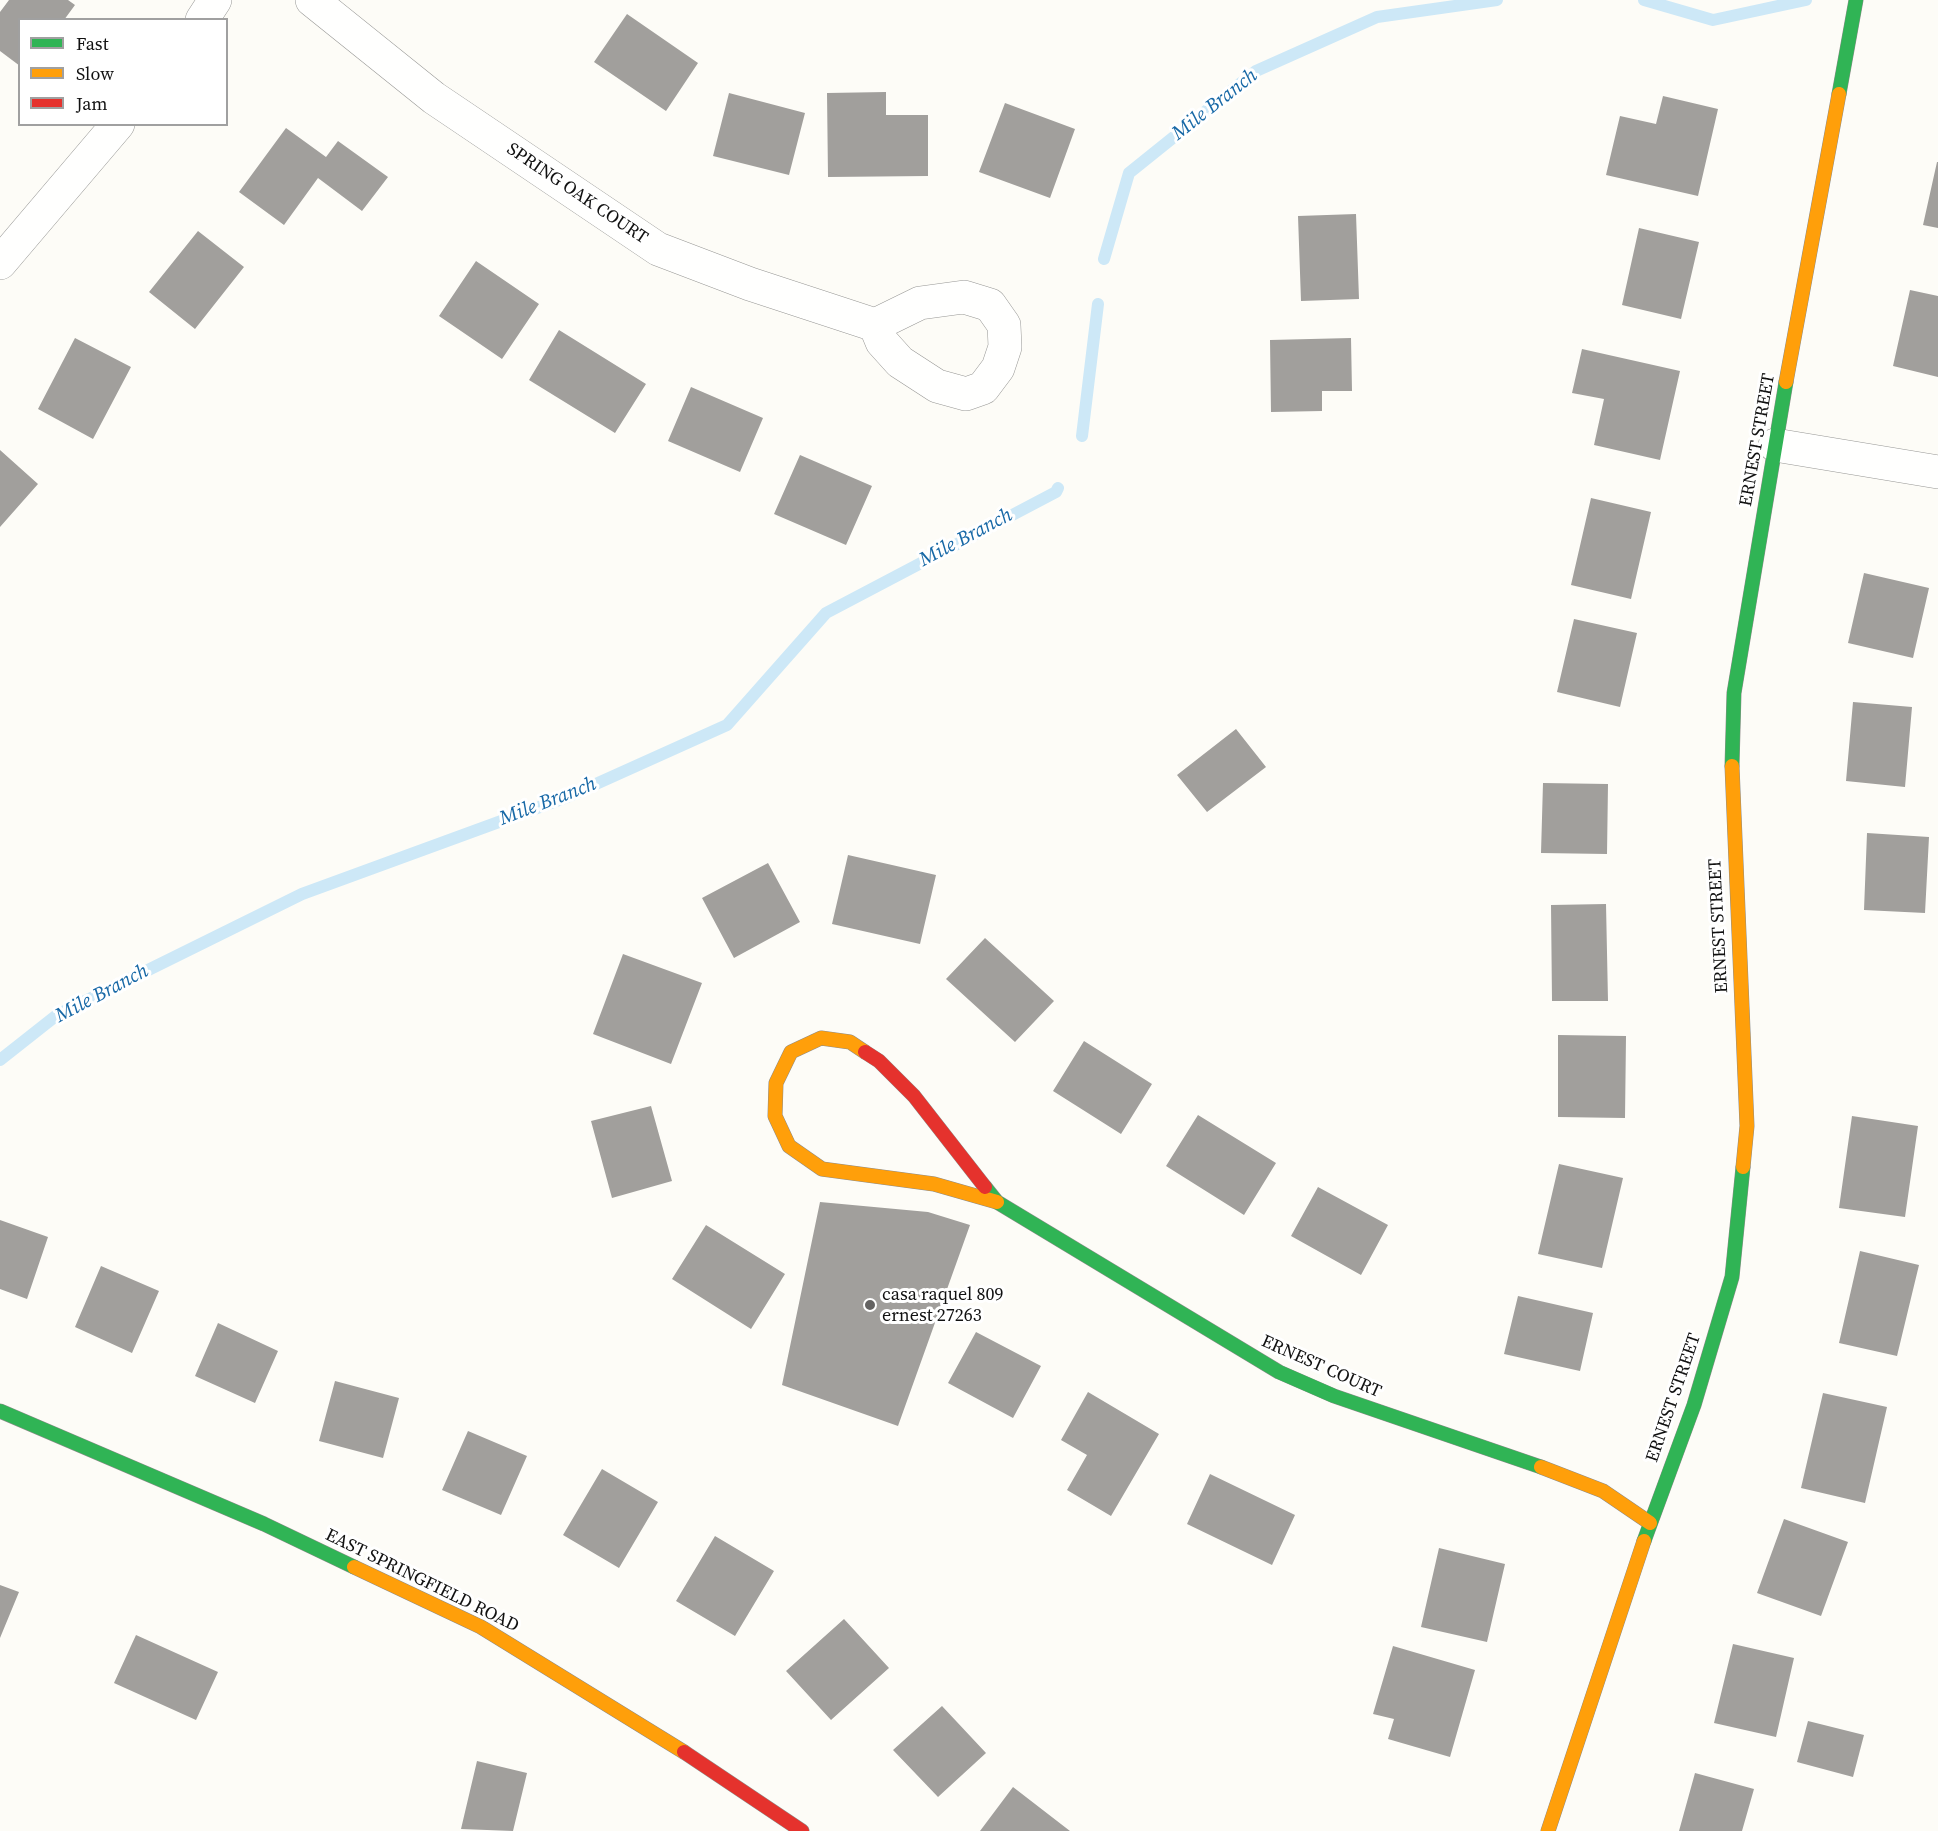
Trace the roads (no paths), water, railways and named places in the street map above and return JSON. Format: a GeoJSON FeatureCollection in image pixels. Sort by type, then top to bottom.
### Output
{"type":"FeatureCollection","features":[{"type":"Feature","properties":{"kind":"street"},"geometry":{"type":"LineString","coordinates":[[203,18],[215,0]]}},
{"type":"Feature","properties":{"kind":"street","name":"SPRING OAK COURT"},"geometry":{"type":"LineString","coordinates":[[312,0],[434,98],[658,249],[750,284],[875,325]]}},
{"type":"Feature","properties":{"kind":"street","name":"ERNEST STREET"},"geometry":{"type":"LineString","coordinates":[[1548,1831],[1650,1523],[1694,1405],[1732,1276],[1747,1126],[1731,788],[1734,693],[1775,445],[1856,0]]}},
{"type":"Feature","properties":{"kind":"street"},"geometry":{"type":"LineString","coordinates":[[0,264],[116,126]]}},
{"type":"Feature","properties":{"kind":"street"},"geometry":{"type":"LineString","coordinates":[[1775,445],[1938,472]]}},
{"type":"Feature","properties":{"kind":"street","name":"ERNEST COURT"},"geometry":{"type":"LineString","coordinates":[[997,1202],[914,1096],[879,1061],[850,1042],[821,1038],[791,1052],[776,1083],[775,1116],[789,1146],[822,1169],[934,1184],[997,1202],[1279,1372],[1334,1396],[1524,1461],[1603,1491],[1650,1523]]}},
{"type":"Feature","properties":{"kind":"street","name":"EAST SPRINGFIELD ROAD"},"geometry":{"type":"LineString","coordinates":[[0,1411],[264,1524],[481,1627],[644,1725],[802,1831]]}},
{"type":"Feature","properties":{"kind":"waterway","name":"Mile Branch"},"geometry":{"type":"LineString","coordinates":[[1104,259],[1129,173],[1256,71],[1377,17],[1497,0]]}},
{"type":"Feature","properties":{"kind":"waterway","name":"Mile Branch"},"geometry":{"type":"LineString","coordinates":[[1644,0],[1713,20],[1806,0]]}},
{"type":"Feature","properties":{"kind":"waterway","name":"Mile Branch"},"geometry":{"type":"LineString","coordinates":[[1082,436],[1098,304]]}},
{"type":"Feature","properties":{"kind":"waterway","name":"Mile Branch"},"geometry":{"type":"LineString","coordinates":[[0,1060],[57,1015],[302,894],[567,797],[727,725],[826,613],[1056,492],[1058,488]]}},
{"type":"Feature","properties":{"kind":"place","name":"casa raquel 809 ernest 27263"},"geometry":{"type":"Point","coordinates":[870,1305]}}]}
